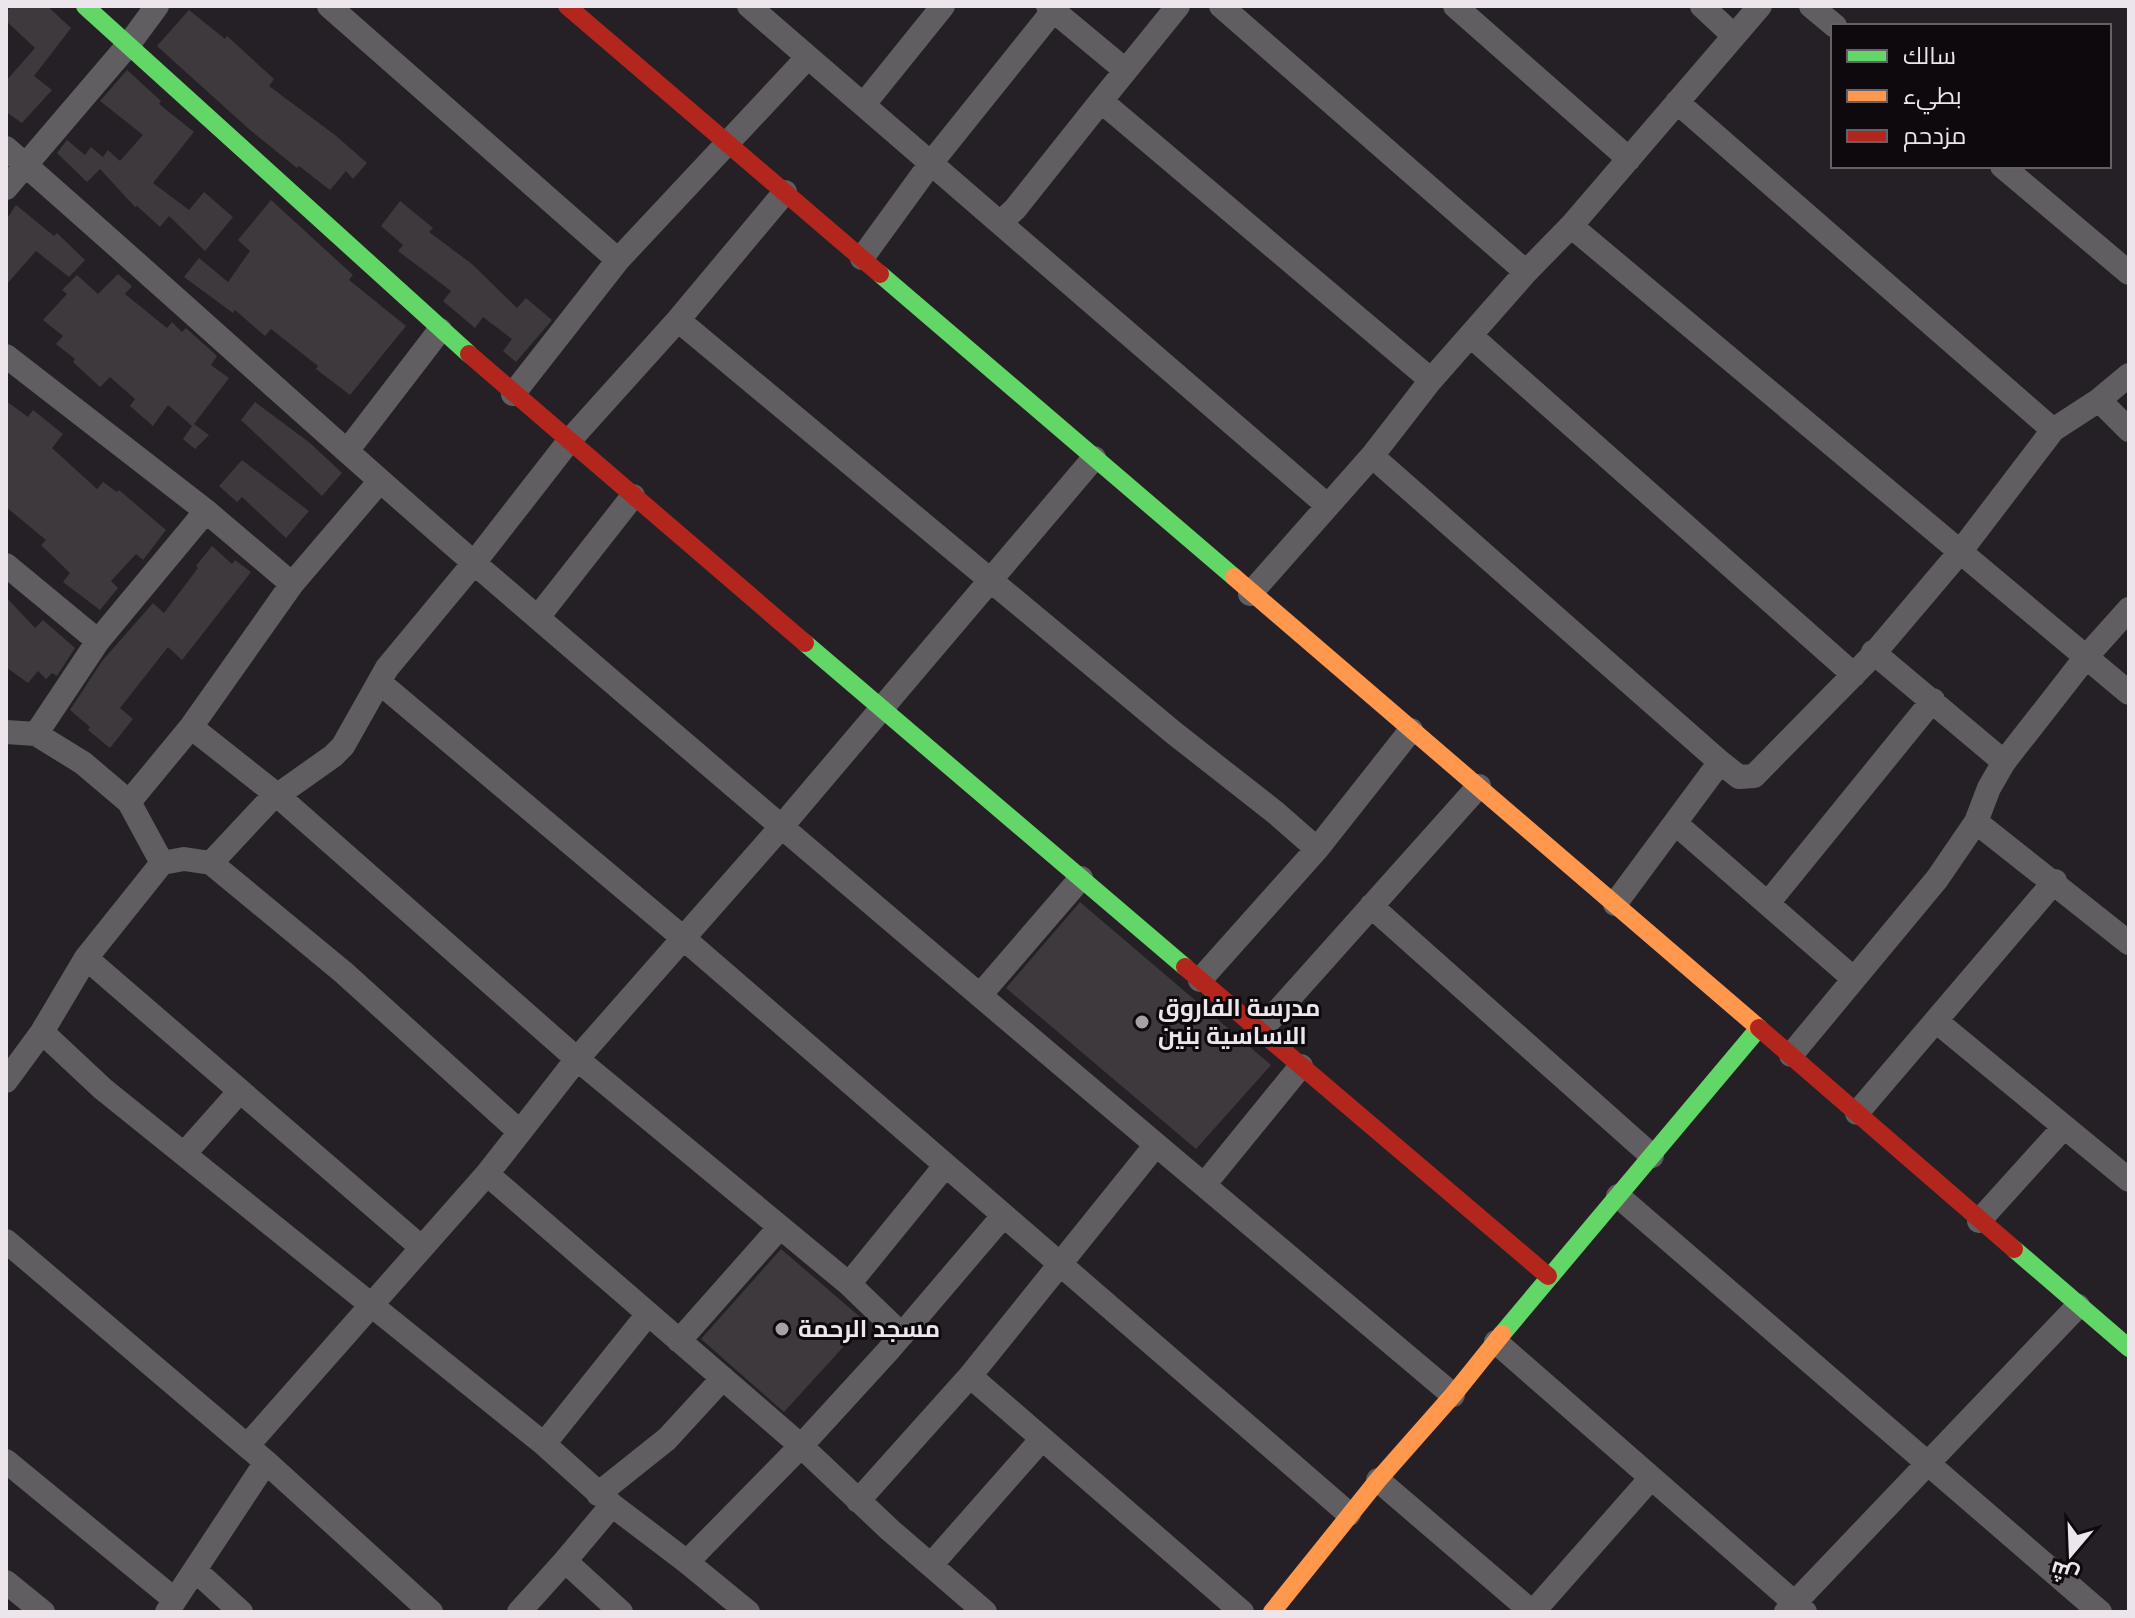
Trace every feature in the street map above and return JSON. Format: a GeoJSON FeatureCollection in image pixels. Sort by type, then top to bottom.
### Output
{"type":"FeatureCollection","features":[{"type":"Feature","properties":{"kind":"street"},"geometry":{"type":"LineString","coordinates":[[85,6],[513,394],[1548,1276]]}},
{"type":"Feature","properties":{"kind":"street"},"geometry":{"type":"LineString","coordinates":[[6,188],[129,44],[157,6]]}},
{"type":"Feature","properties":{"kind":"street"},"geometry":{"type":"LineString","coordinates":[[329,6],[618,260]]}},
{"type":"Feature","properties":{"kind":"street"},"geometry":{"type":"LineString","coordinates":[[567,6],[1250,594],[1479,786],[2129,1348]]}},
{"type":"Feature","properties":{"kind":"street"},"geometry":{"type":"LineString","coordinates":[[749,6],[1328,506]]}},
{"type":"Feature","properties":{"kind":"street"},"geometry":{"type":"LineString","coordinates":[[864,104],[943,6]]}},
{"type":"Feature","properties":{"kind":"street"},"geometry":{"type":"LineString","coordinates":[[1000,223],[1015,209],[1178,6]]}},
{"type":"Feature","properties":{"kind":"street"},"geometry":{"type":"LineString","coordinates":[[1221,6],[1526,272]]}},
{"type":"Feature","properties":{"kind":"street"},"geometry":{"type":"LineString","coordinates":[[1455,6],[1629,159]]}},
{"type":"Feature","properties":{"kind":"street"},"geometry":{"type":"LineString","coordinates":[[1702,6],[1733,35]]}},
{"type":"Feature","properties":{"kind":"street"},"geometry":{"type":"LineString","coordinates":[[1250,594],[1372,456],[1431,380],[1571,226],[1760,6]]}},
{"type":"Feature","properties":{"kind":"street"},"geometry":{"type":"LineString","coordinates":[[1811,6],[1833,24]]}},
{"type":"Feature","properties":{"kind":"street"},"geometry":{"type":"LineString","coordinates":[[862,258],[1051,8],[1125,70]]}},
{"type":"Feature","properties":{"kind":"street"},"geometry":{"type":"LineString","coordinates":[[513,394],[618,260],[807,58]]}},
{"type":"Feature","properties":{"kind":"street"},"geometry":{"type":"LineString","coordinates":[[1101,101],[1431,380]]}},
{"type":"Feature","properties":{"kind":"street"},"geometry":{"type":"LineString","coordinates":[[1677,102],[2053,430]]}},
{"type":"Feature","properties":{"kind":"street"},"geometry":{"type":"LineString","coordinates":[[6,148],[474,563],[1155,1146],[1453,1395]]}},
{"type":"Feature","properties":{"kind":"street"},"geometry":{"type":"LineString","coordinates":[[2004,168],[2129,273]]}},
{"type":"Feature","properties":{"kind":"street"},"geometry":{"type":"LineString","coordinates":[[211,863],[277,795],[343,746],[387,668],[569,441],[678,320],[785,192]]}},
{"type":"Feature","properties":{"kind":"street"},"geometry":{"type":"LineString","coordinates":[[1571,226],[2129,693]]}},
{"type":"Feature","properties":{"kind":"street"},"geometry":{"type":"LineString","coordinates":[[678,320],[1317,849]]}},
{"type":"Feature","properties":{"kind":"street"},"geometry":{"type":"LineString","coordinates":[[347,451],[440,330]]}},
{"type":"Feature","properties":{"kind":"street"},"geometry":{"type":"LineString","coordinates":[[1471,336],[1854,675]]}},
{"type":"Feature","properties":{"kind":"street"},"geometry":{"type":"LineString","coordinates":[[6,356],[206,511],[292,584]]}},
{"type":"Feature","properties":{"kind":"street"},"geometry":{"type":"LineString","coordinates":[[1372,456],[1720,762],[1739,777],[1754,776],[1854,675],[1960,552],[2053,430],[2099,400],[2129,375]]}},
{"type":"Feature","properties":{"kind":"street"},"geometry":{"type":"LineString","coordinates":[[2099,400],[2129,430]]}},
{"type":"Feature","properties":{"kind":"street"},"geometry":{"type":"LineString","coordinates":[[247,1446],[487,1174],[577,1059],[782,826],[1094,458]]}},
{"type":"Feature","properties":{"kind":"street"},"geometry":{"type":"LineString","coordinates":[[129,802],[191,727],[292,584],[380,481]]}},
{"type":"Feature","properties":{"kind":"street"},"geometry":{"type":"LineString","coordinates":[[538,617],[633,496]]}},
{"type":"Feature","properties":{"kind":"street"},"geometry":{"type":"LineString","coordinates":[[36,734],[98,641],[206,511]]}},
{"type":"Feature","properties":{"kind":"street"},"geometry":{"type":"LineString","coordinates":[[6,565],[98,641]]}},
{"type":"Feature","properties":{"kind":"street"},"geometry":{"type":"LineString","coordinates":[[1791,1055],[1937,879],[1976,822],[1989,788],[2004,762],[2086,657],[2129,609]]}},
{"type":"Feature","properties":{"kind":"street"},"geometry":{"type":"LineString","coordinates":[[1873,652],[2004,762]]}},
{"type":"Feature","properties":{"kind":"street"},"geometry":{"type":"LineString","coordinates":[[379,682],[682,937],[1349,1514]]}},
{"type":"Feature","properties":{"kind":"street"},"geometry":{"type":"LineString","coordinates":[[1768,903],[1933,700]]}},
{"type":"Feature","properties":{"kind":"street"},"geometry":{"type":"LineString","coordinates":[[191,727],[277,795],[577,1059],[849,1284],[902,1335]]}},
{"type":"Feature","properties":{"kind":"street"},"geometry":{"type":"LineString","coordinates":[[1200,980],[1317,849],[1411,730]]}},
{"type":"Feature","properties":{"kind":"street"},"geometry":{"type":"LineString","coordinates":[[6,732],[36,734],[83,763],[129,802],[162,863]]}},
{"type":"Feature","properties":{"kind":"street"},"geometry":{"type":"LineString","coordinates":[[1615,904],[1720,762]]}},
{"type":"Feature","properties":{"kind":"street"},"geometry":{"type":"LineString","coordinates":[[1260,1031],[1479,786]]}},
{"type":"Feature","properties":{"kind":"street"},"geometry":{"type":"LineString","coordinates":[[1976,822],[2055,881],[2129,943]]}},
{"type":"Feature","properties":{"kind":"street"},"geometry":{"type":"LineString","coordinates":[[1675,823],[1854,979]]}},
{"type":"Feature","properties":{"kind":"street"},"geometry":{"type":"LineString","coordinates":[[6,1081],[42,1032],[86,958],[162,863],[184,859],[211,863],[343,972],[520,1132]]}},
{"type":"Feature","properties":{"kind":"street"},"geometry":{"type":"LineString","coordinates":[[981,994],[1081,878]]}},
{"type":"Feature","properties":{"kind":"street"},"geometry":{"type":"LineString","coordinates":[[1857,1113],[2055,881]]}},
{"type":"Feature","properties":{"kind":"street"},"geometry":{"type":"LineString","coordinates":[[1371,906],[1652,1156]]}},
{"type":"Feature","properties":{"kind":"street"},"geometry":{"type":"LineString","coordinates":[[86,958],[422,1248]]}},
{"type":"Feature","properties":{"kind":"street"},"geometry":{"type":"LineString","coordinates":[[1936,1021],[2129,1180]]}},
{"type":"Feature","properties":{"kind":"street"},"geometry":{"type":"LineString","coordinates":[[1272,1612],[1349,1514],[1453,1395],[1548,1276],[1759,1028]]}},
{"type":"Feature","properties":{"kind":"street"},"geometry":{"type":"LineString","coordinates":[[42,1032],[103,1089],[544,1444],[605,1500],[748,1612]]}},
{"type":"Feature","properties":{"kind":"street"},"geometry":{"type":"LineString","coordinates":[[1204,1185],[1301,1066]]}},
{"type":"Feature","properties":{"kind":"street"},"geometry":{"type":"LineString","coordinates":[[185,1153],[240,1091]]}},
{"type":"Feature","properties":{"kind":"street"},"geometry":{"type":"LineString","coordinates":[[1979,1221],[2064,1127]]}},
{"type":"Feature","properties":{"kind":"street"},"geometry":{"type":"LineString","coordinates":[[858,1501],[970,1376],[1155,1146]]}},
{"type":"Feature","properties":{"kind":"street"},"geometry":{"type":"LineString","coordinates":[[849,1284],[945,1166]]}},
{"type":"Feature","properties":{"kind":"street"},"geometry":{"type":"LineString","coordinates":[[487,1174],[801,1446],[858,1501],[985,1612]]}},
{"type":"Feature","properties":{"kind":"street"},"geometry":{"type":"LineString","coordinates":[[1618,1196],[2100,1612]]}},
{"type":"Feature","properties":{"kind":"street"},"geometry":{"type":"LineString","coordinates":[[687,1562],[801,1446],[902,1335],[1003,1216]]}},
{"type":"Feature","properties":{"kind":"street"},"geometry":{"type":"LineString","coordinates":[[679,1341],[780,1227]]}},
{"type":"Feature","properties":{"kind":"street"},"geometry":{"type":"LineString","coordinates":[[6,1241],[266,1462],[431,1612]]}},
{"type":"Feature","properties":{"kind":"street"},"geometry":{"type":"LineString","coordinates":[[1496,1342],[1795,1609],[2078,1306]]}},
{"type":"Feature","properties":{"kind":"street"},"geometry":{"type":"LineString","coordinates":[[544,1444],[648,1314]]}},
{"type":"Feature","properties":{"kind":"street"},"geometry":{"type":"LineString","coordinates":[[970,1376],[1242,1612]]}},
{"type":"Feature","properties":{"kind":"street"},"geometry":{"type":"LineString","coordinates":[[519,1612],[565,1561],[605,1500],[723,1378]]}},
{"type":"Feature","properties":{"kind":"street"},"geometry":{"type":"LineString","coordinates":[[931,1565],[1041,1440]]}},
{"type":"Feature","properties":{"kind":"street"},"geometry":{"type":"LineString","coordinates":[[6,1461],[171,1606],[266,1462]]}},
{"type":"Feature","properties":{"kind":"street"},"geometry":{"type":"LineString","coordinates":[[1520,1612],[1532,1612],[1651,1478]]}},
{"type":"Feature","properties":{"kind":"street"},"geometry":{"type":"LineString","coordinates":[[1378,1480],[1532,1612]]}},
{"type":"Feature","properties":{"kind":"street"},"geometry":{"type":"LineString","coordinates":[[565,1561],[621,1612]]}},
{"type":"Feature","properties":{"kind":"street"},"geometry":{"type":"LineString","coordinates":[[196,1571],[241,1612]]}},
{"type":"Feature","properties":{"kind":"street"},"geometry":{"type":"LineString","coordinates":[[6,1582],[43,1612]]}},
{"type":"Feature","properties":{"kind":"building"},"geometry":{"type":"Polygon","coordinates":[[[11,6],[47,6],[71,28],[34,76],[52,90],[22,123],[6,112],[6,81],[35,48],[6,21],[6,13],[11,6]]]}},
{"type":"Feature","properties":{"kind":"building"},"geometry":{"type":"Polygon","coordinates":[[[189,10],[225,39],[227,36],[274,79],[269,86],[367,163],[353,179],[346,171],[330,190],[299,166],[297,168],[157,46],[189,10]]]}},
{"type":"Feature","properties":{"kind":"building"},"geometry":{"type":"Polygon","coordinates":[[[127,70],[161,101],[159,104],[194,132],[153,183],[189,210],[204,192],[233,217],[205,251],[169,216],[160,227],[135,207],[100,169],[87,182],[57,153],[67,140],[85,155],[91,147],[103,157],[108,150],[120,161],[143,135],[100,101],[127,70]]]}},
{"type":"Feature","properties":{"kind":"building"},"geometry":{"type":"Polygon","coordinates":[[[271,200],[353,275],[349,280],[406,326],[350,395],[271,329],[265,336],[235,310],[233,313],[184,277],[199,258],[228,282],[250,251],[238,240],[271,200]]]}},
{"type":"Feature","properties":{"kind":"building"},"geometry":{"type":"Polygon","coordinates":[[[400,201],[433,228],[429,232],[472,264],[517,308],[526,298],[552,320],[516,362],[503,351],[512,339],[483,317],[475,328],[443,301],[451,291],[398,251],[403,245],[381,226],[400,201]]]}},
{"type":"Feature","properties":{"kind":"building"},"geometry":{"type":"Polygon","coordinates":[[[16,205],[54,236],[57,233],[85,260],[69,277],[36,251],[6,285],[6,220],[16,205]]]}},
{"type":"Feature","properties":{"kind":"building"},"geometry":{"type":"Polygon","coordinates":[[[118,274],[132,286],[125,294],[167,328],[172,322],[182,332],[186,328],[217,356],[211,365],[229,378],[194,424],[209,435],[195,449],[183,439],[192,426],[168,405],[153,426],[130,406],[135,399],[110,377],[100,387],[73,362],[75,359],[56,344],[63,336],[43,320],[67,294],[62,290],[77,275],[98,294],[118,274]]]}},
{"type":"Feature","properties":{"kind":"building"},"geometry":{"type":"Polygon","coordinates":[[[6,401],[28,417],[33,410],[63,434],[52,448],[97,489],[103,482],[117,492],[119,490],[166,530],[143,560],[136,554],[111,581],[118,588],[100,610],[63,582],[70,573],[41,545],[46,540],[6,507],[6,401]]]}},
{"type":"Feature","properties":{"kind":"building"},"geometry":{"type":"Polygon","coordinates":[[[255,402],[310,443],[342,473],[322,496],[241,420],[255,402]]]}},
{"type":"Feature","properties":{"kind":"building"},"geometry":{"type":"Polygon","coordinates":[[[242,460],[309,511],[286,538],[242,497],[237,502],[219,486],[242,460]]]}},
{"type":"Feature","properties":{"kind":"building"},"geometry":{"type":"Polygon","coordinates":[[[212,546],[232,564],[235,560],[251,572],[182,660],[168,647],[120,708],[133,719],[110,748],[70,710],[102,661],[153,603],[164,613],[212,546]]]}},
{"type":"Feature","properties":{"kind":"building"},"geometry":{"type":"Polygon","coordinates":[[[6,597],[35,628],[43,620],[75,648],[57,676],[52,673],[46,679],[38,671],[28,683],[6,667],[6,597]]]}},
{"type":"Feature","properties":{"kind":"building","name":"مدرسة الفاروق الاساسية بنين"},"geometry":{"type":"Polygon","coordinates":[[[1080,902],[1271,1065],[1196,1149],[1006,988],[1080,902]]]}},
{"type":"Feature","properties":{"kind":"building","name":"مسجد الرحمة"},"geometry":{"type":"Polygon","coordinates":[[[781,1249],[866,1322],[784,1412],[701,1339],[781,1249]]]}},
{"type":"Feature","properties":{"kind":"traffic: fast"},"geometry":{"type":"LineString","coordinates":[[85,6],[469,354]]}},
{"type":"Feature","properties":{"kind":"traffic: fast"},"geometry":{"type":"LineString","coordinates":[[880,274],[1234,577]]}},
{"type":"Feature","properties":{"kind":"traffic: fast"},"geometry":{"type":"LineString","coordinates":[[805,643],[1185,967]]}},
{"type":"Feature","properties":{"kind":"traffic: fast"},"geometry":{"type":"LineString","coordinates":[[1502,1334],[1759,1028]]}},
{"type":"Feature","properties":{"kind":"traffic: fast"},"geometry":{"type":"LineString","coordinates":[[2014,1249],[2129,1348]]}},
{"type":"Feature","properties":{"kind":"traffic: slow"},"geometry":{"type":"LineString","coordinates":[[1234,577],[1759,1028]]}},
{"type":"Feature","properties":{"kind":"traffic: slow"},"geometry":{"type":"LineString","coordinates":[[1272,1612],[1378,1480],[1502,1334]]}},
{"type":"Feature","properties":{"kind":"traffic: jam"},"geometry":{"type":"LineString","coordinates":[[567,6],[880,274]]}},
{"type":"Feature","properties":{"kind":"traffic: jam"},"geometry":{"type":"LineString","coordinates":[[469,354],[805,643]]}},
{"type":"Feature","properties":{"kind":"traffic: jam"},"geometry":{"type":"LineString","coordinates":[[1185,967],[1548,1276]]}},
{"type":"Feature","properties":{"kind":"traffic: jam"},"geometry":{"type":"LineString","coordinates":[[1759,1028],[2014,1249]]}},
{"type":"Feature","properties":{"kind":"place","name":"مدرسة الفاروق الاساسية بنين"},"geometry":{"type":"Point","coordinates":[1142,1022]}},
{"type":"Feature","properties":{"kind":"place","name":"مسجد الرحمة"},"geometry":{"type":"Point","coordinates":[782,1329]}}]}
